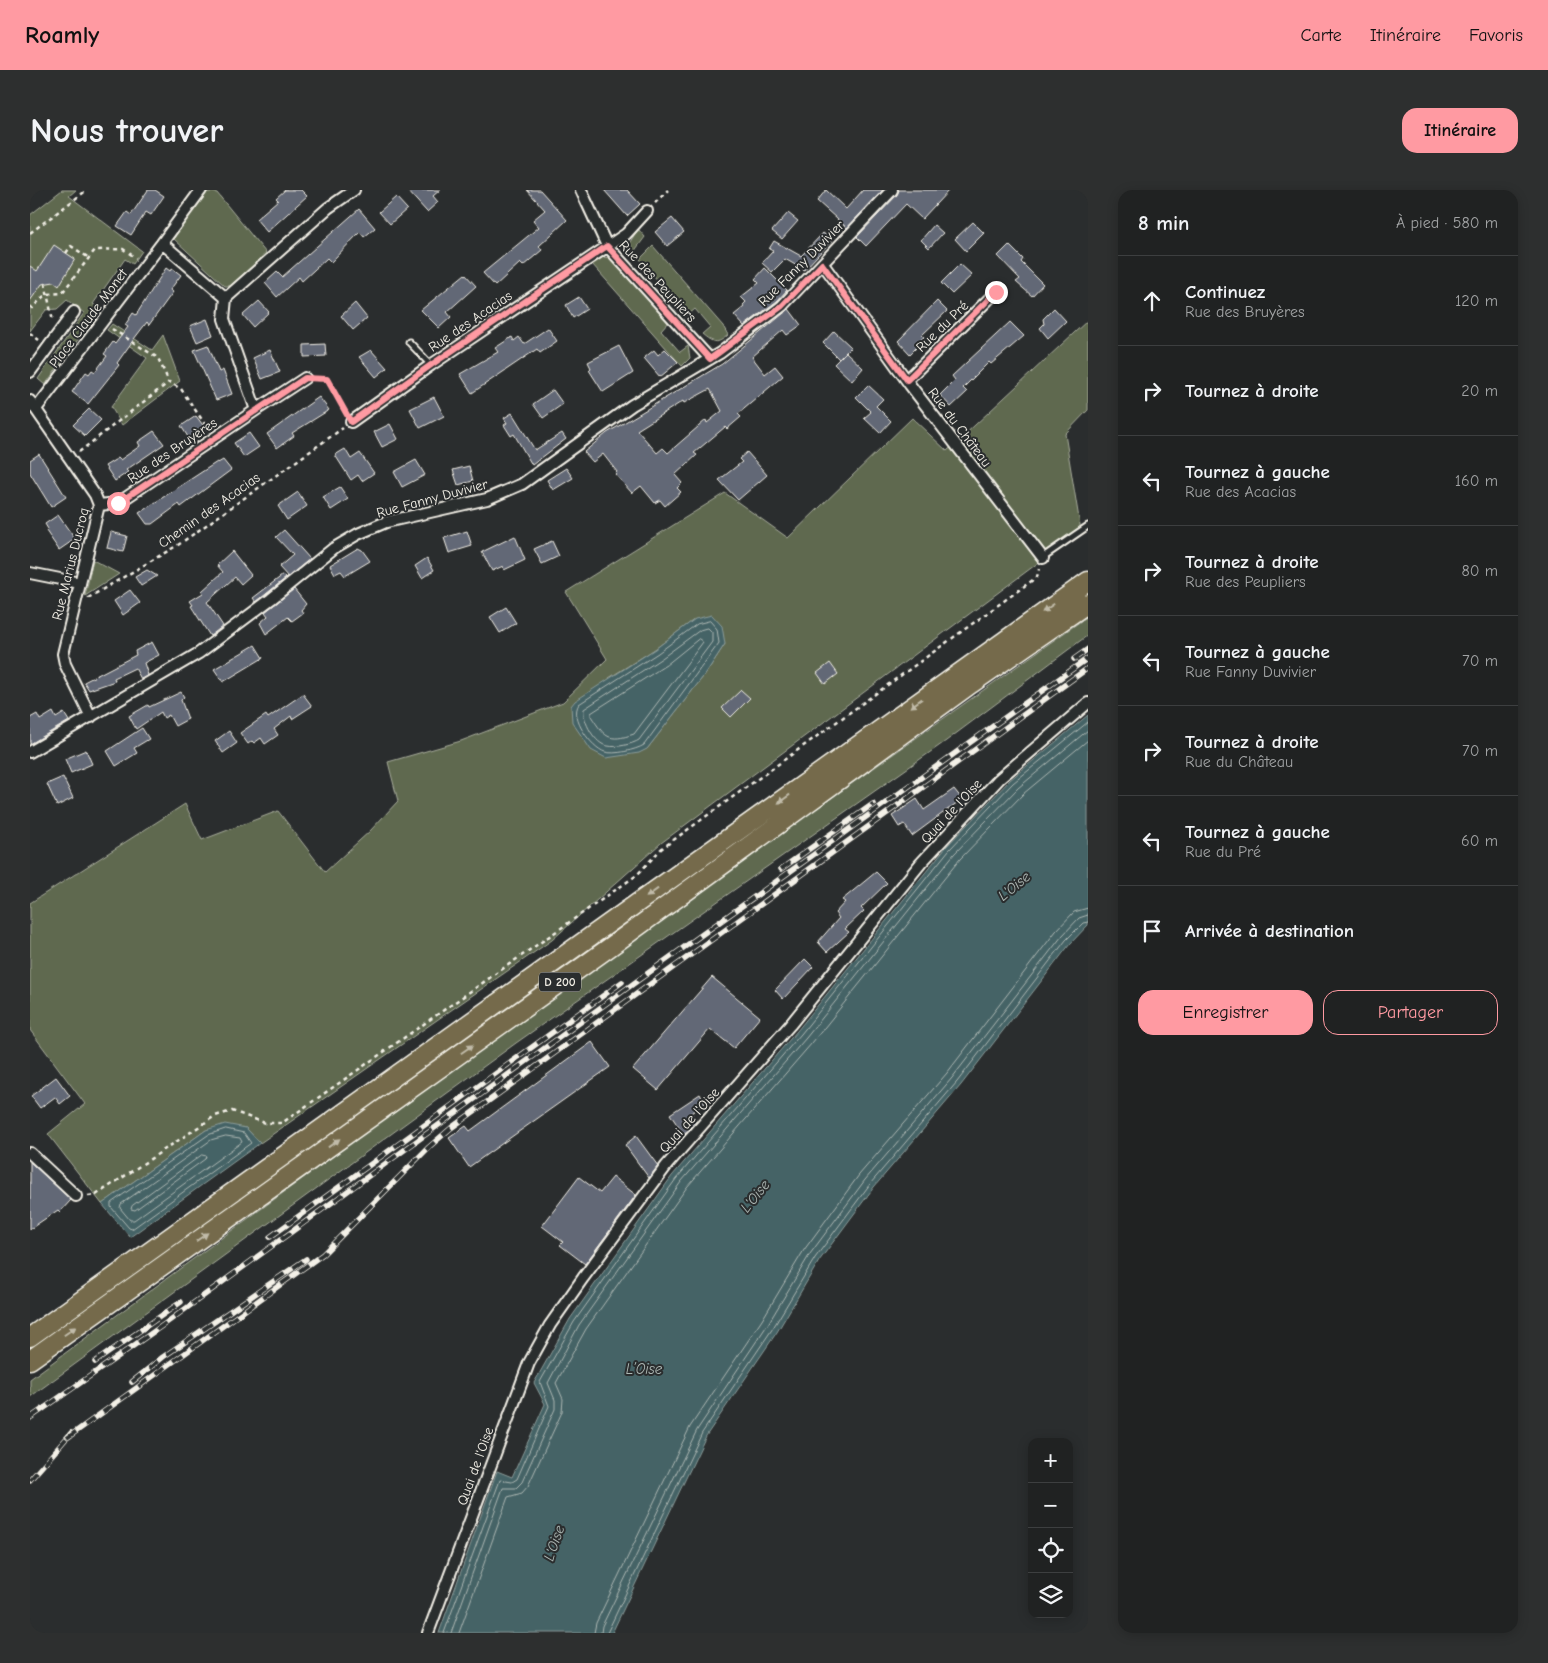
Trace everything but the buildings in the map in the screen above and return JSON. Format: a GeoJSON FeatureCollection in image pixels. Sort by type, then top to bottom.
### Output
{"type":"FeatureCollection","features":[{"type":"Feature","properties":{"kind":"highway","name":"D 200"},"geometry":{"type":"LineString","coordinates":[[30,1337],[1088,581]]}},
{"type":"Feature","properties":{"kind":"highway","name":"D 200"},"geometry":{"type":"LineString","coordinates":[[30,1360],[610,947],[971,684],[1088,603]]}},
{"type":"Feature","properties":{"kind":"street"},"geometry":{"type":"LineString","coordinates":[[201,190],[162,243],[226,298]]}},
{"type":"Feature","properties":{"kind":"street"},"geometry":{"type":"LineString","coordinates":[[256,410],[224,318],[226,298],[328,208],[354,190]]}},
{"type":"Feature","properties":{"kind":"street","name":"Rue des Peupliers"},"geometry":{"type":"LineString","coordinates":[[581,190],[607,246],[710,359]]}},
{"type":"Feature","properties":{"kind":"street","name":"Rue Fanny Duvivier"},"geometry":{"type":"LineString","coordinates":[[30,752],[199,653],[272,599],[334,548],[358,534],[386,522],[487,499],[522,484],[632,405],[710,359],[782,306],[892,190]]}},
{"type":"Feature","properties":{"kind":"street","name":"Rue des Acacias"},"geometry":{"type":"LineString","coordinates":[[351,422],[431,365],[626,234],[647,211]]}},
{"type":"Feature","properties":{"kind":"street","name":"Place Claude Monet"},"geometry":{"type":"LineString","coordinates":[[33,405],[102,322],[162,243]]}},
{"type":"Feature","properties":{"kind":"street","name":"Rue du Château"},"geometry":{"type":"LineString","coordinates":[[822,264],[907,380],[1043,558]]}},
{"type":"Feature","properties":{"kind":"street","name":"Rue du Pré"},"geometry":{"type":"LineString","coordinates":[[907,380],[996,292]]}},
{"type":"Feature","properties":{"kind":"street","name":"Place Claude Monet"},"geometry":{"type":"LineString","coordinates":[[30,372],[74,312]]}},
{"type":"Feature","properties":{"kind":"street","name":"Rue des Bruyères"},"geometry":{"type":"LineString","coordinates":[[99,506],[118,503],[305,378]]}},
{"type":"Feature","properties":{"kind":"street","name":"Rue Marius Ducroq"},"geometry":{"type":"LineString","coordinates":[[33,405],[95,495],[99,506],[65,643],[64,659],[91,716]]}},
{"type":"Feature","properties":{"kind":"street"},"geometry":{"type":"LineString","coordinates":[[30,573],[80,583]]}},
{"type":"Feature","properties":{"kind":"street","name":"Quai de l'Oise"},"geometry":{"type":"LineString","coordinates":[[428,1633],[529,1363],[550,1325],[583,1278],[668,1165],[784,1032],[947,833],[999,779],[1088,703]]}},
{"type":"Feature","properties":{"kind":"street"},"geometry":{"type":"LineString","coordinates":[[30,1153],[76,1196]]}},
{"type":"Feature","properties":{"kind":"lane"},"geometry":{"type":"LineString","coordinates":[[410,342],[431,365]]}},
{"type":"Feature","properties":{"kind":"lane"},"geometry":{"type":"LineString","coordinates":[[1043,558],[1088,526]]}},
{"type":"Feature","properties":{"kind":"path"},"geometry":{"type":"LineString","coordinates":[[30,233],[87,190]]}},
{"type":"Feature","properties":{"kind":"path"},"geometry":{"type":"LineString","coordinates":[[647,211],[668,190]]}},
{"type":"Feature","properties":{"kind":"path"},"geometry":{"type":"LineString","coordinates":[[66,253],[71,246],[89,258]]}},
{"type":"Feature","properties":{"kind":"path"},"geometry":{"type":"LineString","coordinates":[[30,308],[46,294],[62,293],[95,250],[123,249],[146,264]]}},
{"type":"Feature","properties":{"kind":"path"},"geometry":{"type":"LineString","coordinates":[[45,284],[52,317],[63,327]]}},
{"type":"Feature","properties":{"kind":"path"},"geometry":{"type":"LineString","coordinates":[[102,322],[158,358],[169,382],[181,390],[215,438]]}},
{"type":"Feature","properties":{"kind":"path"},"geometry":{"type":"LineString","coordinates":[[305,378],[327,379],[351,422]]}},
{"type":"Feature","properties":{"kind":"path"},"geometry":{"type":"LineString","coordinates":[[70,459],[169,382]]}},
{"type":"Feature","properties":{"kind":"path","name":"Chemin des Acacias"},"geometry":{"type":"LineString","coordinates":[[74,607],[178,545],[351,422]]}},
{"type":"Feature","properties":{"kind":"path"},"geometry":{"type":"LineString","coordinates":[[76,1196],[96,1196],[215,1116],[232,1111],[265,1123],[282,1123],[637,875],[661,850],[1037,577],[1043,558]]}},
{"type":"Feature","properties":{"kind":"green space"},"geometry":{"type":"Polygon","coordinates":[[[62,190],[76,190],[69,196],[142,251],[133,264],[125,259],[93,304],[100,309],[45,385],[38,379],[84,313],[67,300],[57,309],[46,310],[30,331],[30,215],[62,190]]]}},
{"type":"Feature","properties":{"kind":"green space"},"geometry":{"type":"Polygon","coordinates":[[[204,193],[217,193],[266,253],[230,286],[225,286],[174,239],[176,233],[204,193]]]}},
{"type":"Feature","properties":{"kind":"green space"},"geometry":{"type":"Polygon","coordinates":[[[638,229],[645,237],[633,253],[630,242],[638,229]]]}},
{"type":"Feature","properties":{"kind":"green space"},"geometry":{"type":"Polygon","coordinates":[[[653,246],[723,326],[728,335],[715,342],[702,334],[710,327],[695,309],[687,316],[640,259],[653,246]]]}},
{"type":"Feature","properties":{"kind":"green space"},"geometry":{"type":"Polygon","coordinates":[[[603,257],[612,258],[668,322],[661,330],[680,352],[688,346],[690,358],[682,366],[592,264],[603,257]]]}},
{"type":"Feature","properties":{"kind":"green space"},"geometry":{"type":"Polygon","coordinates":[[[1088,320],[1088,410],[1065,434],[1081,531],[661,843],[552,940],[260,1143],[246,1128],[206,1130],[102,1204],[48,1134],[85,1104],[30,1030],[30,903],[185,804],[202,840],[278,811],[325,872],[370,831],[398,801],[388,762],[461,741],[563,702],[607,659],[566,592],[725,493],[788,538],[912,418],[947,451],[1088,320]],[[695,619],[655,649],[609,678],[647,749],[706,673],[725,644],[695,619]]]}},
{"type":"Feature","properties":{"kind":"green space"},"geometry":{"type":"Polygon","coordinates":[[[112,324],[152,350],[163,335],[180,381],[122,425],[111,407],[147,358],[107,330],[112,324]]]}},
{"type":"Feature","properties":{"kind":"green space"},"geometry":{"type":"Polygon","coordinates":[[[93,560],[119,574],[85,596],[93,560]]]}},
{"type":"Feature","properties":{"kind":"green space"},"geometry":{"type":"Polygon","coordinates":[[[1088,616],[1088,635],[946,741],[516,1043],[30,1397],[30,1379],[507,1028],[1088,616]]]}},
{"type":"Feature","properties":{"kind":"water"},"geometry":{"type":"Polygon","coordinates":[[[712,615],[722,626],[725,644],[706,673],[647,749],[639,753],[606,758],[591,750],[572,722],[571,706],[575,701],[655,649],[695,619],[712,615]]]}},
{"type":"Feature","properties":{"kind":"water","name":"L’Oise"},"geometry":{"type":"Polygon","coordinates":[[[1088,715],[1088,925],[1070,944],[961,1085],[874,1187],[819,1261],[777,1332],[706,1436],[612,1633],[439,1633],[497,1471],[512,1477],[545,1404],[534,1383],[570,1319],[672,1176],[797,1031],[946,847],[1010,780],[1088,715]]]}},
{"type":"Feature","properties":{"kind":"water"},"geometry":{"type":"Polygon","coordinates":[[[225,1124],[246,1128],[260,1143],[130,1237],[102,1204],[206,1130],[225,1124]]]}},
{"type":"Feature","properties":{"kind":"railway"},"geometry":{"type":"LineString","coordinates":[[1074,659],[1088,649]]}},
{"type":"Feature","properties":{"kind":"railway"},"geometry":{"type":"LineString","coordinates":[[30,1418],[166,1323],[637,981],[1088,658]]}},
{"type":"Feature","properties":{"kind":"railway"},"geometry":{"type":"LineString","coordinates":[[67,1438],[323,1254],[429,1147],[451,1128],[1088,668]]}},
{"type":"Feature","properties":{"kind":"railway"},"geometry":{"type":"LineString","coordinates":[[781,869],[873,804]]}},
{"type":"Feature","properties":{"kind":"railway"},"geometry":{"type":"LineString","coordinates":[[270,1237],[622,982]]}},
{"type":"Feature","properties":{"kind":"railway"},"geometry":{"type":"LineString","coordinates":[[132,1382],[163,1357],[306,1259]]}},
{"type":"Feature","properties":{"kind":"railway"},"geometry":{"type":"LineString","coordinates":[[95,1362],[181,1302]]}},
{"type":"Feature","properties":{"kind":"railway"},"geometry":{"type":"LineString","coordinates":[[30,1480],[71,1433]]}},
{"type":"Feature","properties":{"kind":"route"},"geometry":{"type":"LineString","coordinates":[[118,503],[305,378],[327,379],[351,422],[431,365],[607,246],[710,359],[782,306],[822,264],[829,271],[907,380],[996,292]]}},
{"type":"Feature","properties":{"kind":"water label","name":"L'Oise"},"geometry":{"type":"Point","coordinates":[1014,886]}},
{"type":"Feature","properties":{"kind":"water label","name":"L'Oise"},"geometry":{"type":"Point","coordinates":[755,1196]}},
{"type":"Feature","properties":{"kind":"water label","name":"L'Oise"},"geometry":{"type":"Point","coordinates":[554,1543]}}]}
